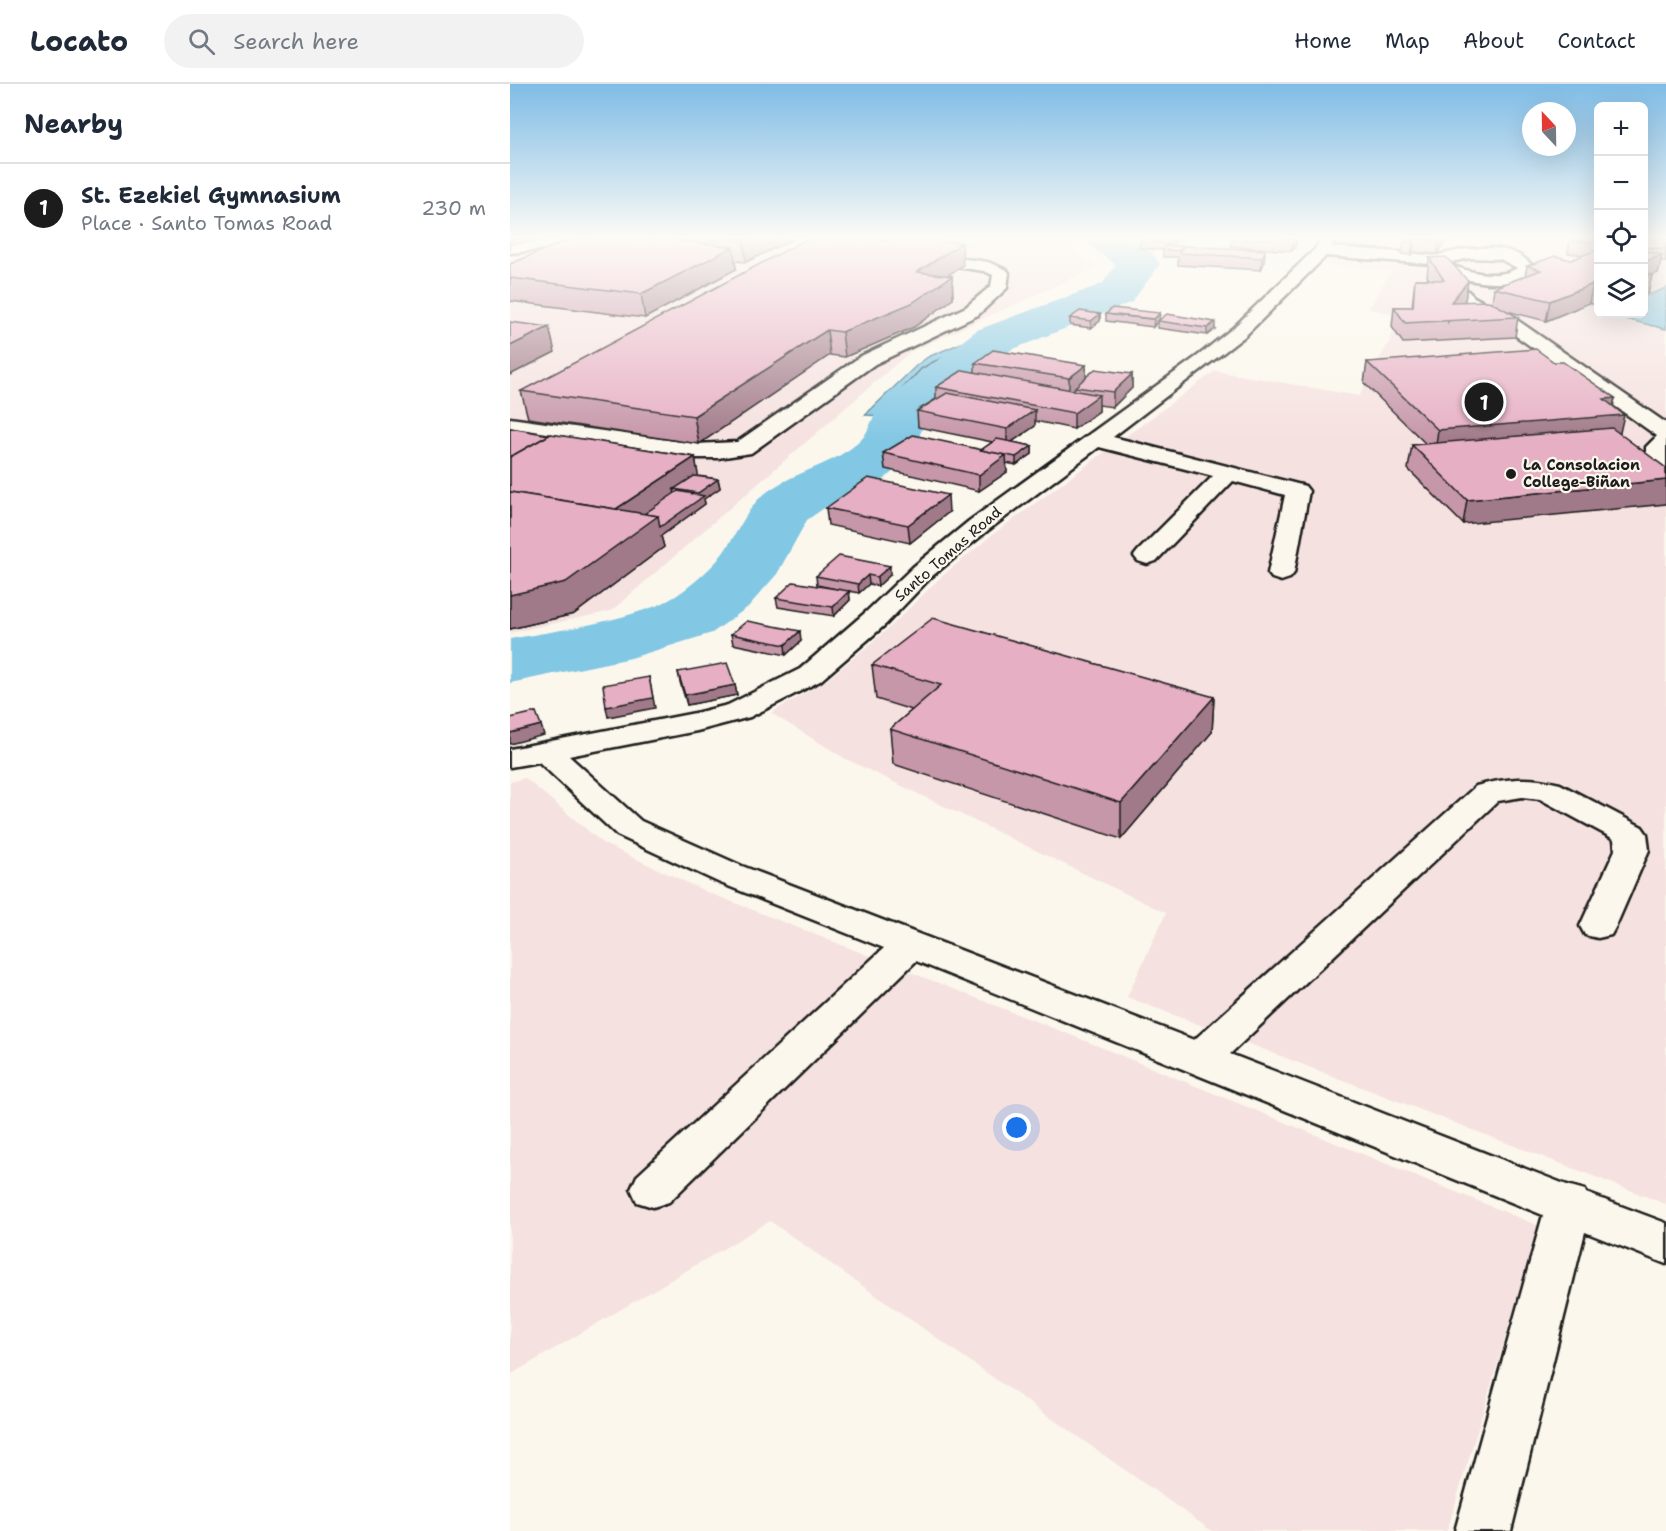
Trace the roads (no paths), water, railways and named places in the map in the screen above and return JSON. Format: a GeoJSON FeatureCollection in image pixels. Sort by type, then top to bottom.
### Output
{"type":"FeatureCollection","features":[{"type":"Feature","properties":{"kind":"street"},"geometry":{"type":"LineString","coordinates":[[510,424],[696,451],[743,448],[868,360],[977,307]]}},
{"type":"Feature","properties":{"kind":"street","name":"Santo Tomas Road"},"geometry":{"type":"LineString","coordinates":[[527,755],[697,722],[739,711],[810,675],[922,572],[978,526],[1206,359],[1239,332],[1264,307]]}},
{"type":"Feature","properties":{"kind":"street"},"geometry":{"type":"LineString","coordinates":[[1478,307],[1511,324],[1666,433]]}},
{"type":"Feature","properties":{"kind":"street"},"geometry":{"type":"LineString","coordinates":[[1096,440],[1297,491],[1281,573]]}},
{"type":"Feature","properties":{"kind":"street"},"geometry":{"type":"LineString","coordinates":[[1666,440],[1657,447],[1657,461],[1666,473]]}},
{"type":"Feature","properties":{"kind":"street"},"geometry":{"type":"LineString","coordinates":[[1147,556],[1228,473]]}},
{"type":"Feature","properties":{"kind":"street"},"geometry":{"type":"LineString","coordinates":[[527,755],[629,828],[730,874],[1569,1203],[1666,1244]]}},
{"type":"Feature","properties":{"kind":"street"},"geometry":{"type":"LineString","coordinates":[[1200,1058],[1488,793],[1522,787],[1549,791],[1630,834],[1632,849],[1598,926]]}},
{"type":"Feature","properties":{"kind":"street"},"geometry":{"type":"LineString","coordinates":[[653,1190],[911,944]]}},
{"type":"Feature","properties":{"kind":"street"},"geometry":{"type":"LineString","coordinates":[[1483,1531],[1569,1203]]}},
{"type":"Feature","properties":{"kind":"water"},"geometry":{"type":"Polygon","coordinates":[[[1047,307],[1101,307],[1032,334],[1001,351],[910,417],[865,415],[928,357],[1047,307]]]}},
{"type":"Feature","properties":{"kind":"water"},"geometry":{"type":"Polygon","coordinates":[[[1648,307],[1666,307],[1666,329],[1621,318],[1648,318],[1648,307]]]}},
{"type":"Feature","properties":{"kind":"waterway"},"geometry":{"type":"LineString","coordinates":[[510,661],[606,643],[687,618],[724,593],[754,560],[782,510],[806,493],[860,470],[888,446],[899,416],[994,340],[1082,307]]}},
{"type":"Feature","properties":{"kind":"place","name":"St. Ezekiel Gymnasium"},"geometry":{"type":"Point","coordinates":[1484,402]}},
{"type":"Feature","properties":{"kind":"place","name":"La Consolacion College-Biñan"},"geometry":{"type":"Point","coordinates":[1511,474]}}]}
